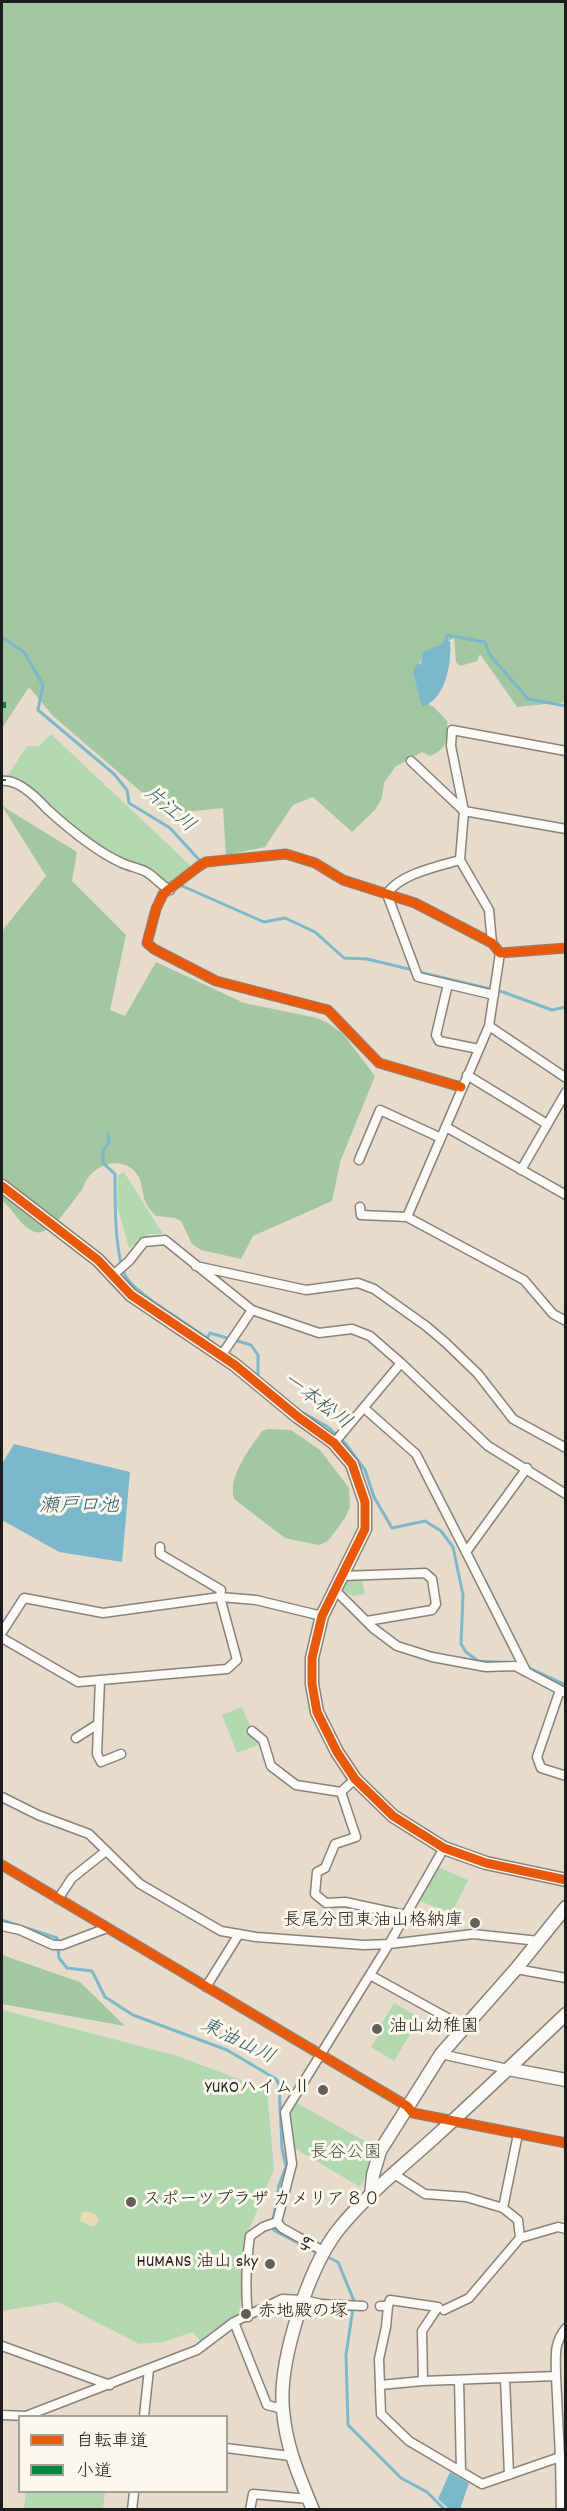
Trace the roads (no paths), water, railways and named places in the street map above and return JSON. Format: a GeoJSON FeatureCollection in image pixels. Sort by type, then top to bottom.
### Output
{"type":"FeatureCollection","features":[{"type":"Feature","properties":{"kind":"street"},"geometry":{"type":"LineString","coordinates":[[492,943],[489,910],[460,860],[464,811],[451,746],[452,730],[566,751]]}},
{"type":"Feature","properties":{"kind":"street"},"geometry":{"type":"LineString","coordinates":[[411,761],[464,811],[566,829]]}},
{"type":"Feature","properties":{"kind":"street"},"geometry":{"type":"LineString","coordinates":[[2,781],[10,780],[86,840],[121,863],[148,873],[156,882],[170,890]]}},
{"type":"Feature","properties":{"kind":"street"},"geometry":{"type":"LineString","coordinates":[[407,1217],[489,1026],[500,953],[492,943],[415,903],[343,880],[315,863],[286,854],[206,862],[163,894],[156,909],[147,943],[154,949],[216,981],[328,1010],[379,1063],[462,1087]]}},
{"type":"Feature","properties":{"kind":"street"},"geometry":{"type":"LineString","coordinates":[[387,894],[391,888],[421,871],[460,860]]}},
{"type":"Feature","properties":{"kind":"street"},"geometry":{"type":"LineString","coordinates":[[387,894],[418,977],[494,995]]}},
{"type":"Feature","properties":{"kind":"street"},"geometry":{"type":"LineString","coordinates":[[500,953],[566,948]]}},
{"type":"Feature","properties":{"kind":"street"},"geometry":{"type":"LineString","coordinates":[[448,984],[436,1035],[439,1041],[479,1049]]}},
{"type":"Feature","properties":{"kind":"street"},"geometry":{"type":"LineString","coordinates":[[489,1026],[566,1078]]}},
{"type":"Feature","properties":{"kind":"street"},"geometry":{"type":"LineString","coordinates":[[467,1075],[547,1124]]}},
{"type":"Feature","properties":{"kind":"street"},"geometry":{"type":"LineString","coordinates":[[521,1170],[566,1092]]}},
{"type":"Feature","properties":{"kind":"street"},"geometry":{"type":"LineString","coordinates":[[363,1157],[380,1110],[441,1138]]}},
{"type":"Feature","properties":{"kind":"street"},"geometry":{"type":"LineString","coordinates":[[446,1127],[566,1196]]}},
{"type":"Feature","properties":{"kind":"street"},"geometry":{"type":"LineString","coordinates":[[2,1186],[115,1273],[131,1295],[221,1356],[335,1443],[352,1464],[365,1502],[365,1529],[354,1556],[334,1589],[322,1616],[312,1658],[312,1684],[317,1712],[337,1752],[355,1779],[393,1816],[444,1848],[486,1863],[566,1880]]}},
{"type":"Feature","properties":{"kind":"street"},"geometry":{"type":"LineString","coordinates":[[360,1207],[361,1215],[407,1217],[524,1280],[552,1314],[566,1320]]}},
{"type":"Feature","properties":{"kind":"street"},"geometry":{"type":"LineString","coordinates":[[115,1273],[129,1261],[144,1242],[165,1240],[252,1310],[320,1333],[352,1329],[370,1336],[488,1446],[566,1494]]}},
{"type":"Feature","properties":{"kind":"street"},"geometry":{"type":"LineString","coordinates":[[195,1266],[306,1290],[358,1283],[374,1289],[446,1343],[478,1374],[513,1419],[566,1448]]}},
{"type":"Feature","properties":{"kind":"street"},"geometry":{"type":"LineString","coordinates":[[221,1356],[252,1310]]}},
{"type":"Feature","properties":{"kind":"street"},"geometry":{"type":"LineString","coordinates":[[335,1443],[401,1363]]}},
{"type":"Feature","properties":{"kind":"street"},"geometry":{"type":"LineString","coordinates":[[364,1408],[416,1454],[526,1670]]}},
{"type":"Feature","properties":{"kind":"street"},"geometry":{"type":"LineString","coordinates":[[466,1552],[527,1468]]}},
{"type":"Feature","properties":{"kind":"street"},"geometry":{"type":"LineString","coordinates":[[2,1638],[78,1682],[226,1669],[237,1660],[220,1597],[221,1590],[160,1554],[160,1547]]}},
{"type":"Feature","properties":{"kind":"street"},"geometry":{"type":"LineString","coordinates":[[342,1575],[425,1573],[432,1579],[436,1604],[432,1610],[367,1622]]}},
{"type":"Feature","properties":{"kind":"street"},"geometry":{"type":"LineString","coordinates":[[334,1589],[367,1622],[397,1646],[432,1657],[486,1667],[515,1666],[563,1691],[537,1757],[541,1768],[566,1776]]}},
{"type":"Feature","properties":{"kind":"street"},"geometry":{"type":"LineString","coordinates":[[2,1632],[24,1598],[103,1614],[220,1597],[256,1600],[322,1616]]}},
{"type":"Feature","properties":{"kind":"street"},"geometry":{"type":"LineString","coordinates":[[100,1680],[97,1754],[101,1762],[121,1754]]}},
{"type":"Feature","properties":{"kind":"street"},"geometry":{"type":"LineString","coordinates":[[76,1738],[98,1724]]}},
{"type":"Feature","properties":{"kind":"street"},"geometry":{"type":"LineString","coordinates":[[252,1731],[263,1740],[271,1766],[296,1785],[341,1792]]}},
{"type":"Feature","properties":{"kind":"street"},"geometry":{"type":"LineString","coordinates":[[341,1792],[355,1779]]}},
{"type":"Feature","properties":{"kind":"street"},"geometry":{"type":"LineString","coordinates":[[341,1792],[356,1837],[335,1844],[325,1868],[316,1872],[315,1893],[326,1903],[345,1902],[405,1916]]}},
{"type":"Feature","properties":{"kind":"street"},"geometry":{"type":"LineString","coordinates":[[2,1797],[38,1815],[89,1834],[140,1884],[221,1930],[239,1934],[364,1945],[473,1934],[539,1941]]}},
{"type":"Feature","properties":{"kind":"street"},"geometry":{"type":"LineString","coordinates":[[276,2222],[292,2164],[285,2112],[389,1944],[444,1848]]}},
{"type":"Feature","properties":{"kind":"street"},"geometry":{"type":"LineString","coordinates":[[58,1899],[72,1878],[106,1851]]}},
{"type":"Feature","properties":{"kind":"street"},"geometry":{"type":"LineString","coordinates":[[2,1865],[407,2106],[413,2113],[566,2143]]}},
{"type":"Feature","properties":{"kind":"street"},"geometry":{"type":"LineString","coordinates":[[371,2196],[373,2175],[380,2151],[441,2054],[516,1969],[566,1907]]}},
{"type":"Feature","properties":{"kind":"street"},"geometry":{"type":"LineString","coordinates":[[2,1926],[20,1930],[57,1945],[106,1928]]}},
{"type":"Feature","properties":{"kind":"street"},"geometry":{"type":"LineString","coordinates":[[206,1987],[239,1934]]}},
{"type":"Feature","properties":{"kind":"street"},"geometry":{"type":"LineString","coordinates":[[516,1969],[566,1978]]}},
{"type":"Feature","properties":{"kind":"street"},"geometry":{"type":"LineString","coordinates":[[370,1975],[464,2027]]}},
{"type":"Feature","properties":{"kind":"street","name":"49"},"geometry":{"type":"LineString","coordinates":[[311,2504],[290,2456],[283,2409],[284,2363],[304,2300],[325,2252],[337,2231],[371,2196],[566,2014]]}},
{"type":"Feature","properties":{"kind":"street"},"geometry":{"type":"LineString","coordinates":[[441,2054],[566,2080]]}},
{"type":"Feature","properties":{"kind":"street"},"geometry":{"type":"LineString","coordinates":[[503,2208],[518,2134]]}},
{"type":"Feature","properties":{"kind":"street"},"geometry":{"type":"LineString","coordinates":[[394,2174],[425,2194],[466,2197],[503,2208],[518,2220],[520,2238]]}},
{"type":"Feature","properties":{"kind":"street"},"geometry":{"type":"LineString","coordinates":[[248,2317],[246,2258],[250,2236],[276,2222]]}},
{"type":"Feature","properties":{"kind":"street"},"geometry":{"type":"LineString","coordinates":[[276,2222],[282,2228],[325,2252]]}},
{"type":"Feature","properties":{"kind":"street"},"geometry":{"type":"LineString","coordinates":[[444,2310],[469,2298],[520,2238],[558,2227],[566,2229]]}},
{"type":"Feature","properties":{"kind":"street"},"geometry":{"type":"LineString","coordinates":[[29,2415],[197,2350],[234,2322],[282,2299],[304,2300],[321,2304],[358,2305]]}},
{"type":"Feature","properties":{"kind":"street"},"geometry":{"type":"LineString","coordinates":[[423,2381],[422,2331],[438,2307],[390,2300],[384,2306],[386,2328],[379,2359],[381,2414],[409,2441],[482,2484],[563,2457]]}},
{"type":"Feature","properties":{"kind":"street"},"geometry":{"type":"LineString","coordinates":[[234,2322],[267,2405],[283,2409]]}},
{"type":"Feature","properties":{"kind":"street"},"geometry":{"type":"LineString","coordinates":[[561,2510],[563,2457],[556,2376],[556,2345],[558,2338],[566,2328]]}},
{"type":"Feature","properties":{"kind":"street"},"geometry":{"type":"LineString","coordinates":[[2,2346],[110,2385]]}},
{"type":"Feature","properties":{"kind":"street"},"geometry":{"type":"LineString","coordinates":[[144,2415],[149,2370]]}},
{"type":"Feature","properties":{"kind":"street"},"geometry":{"type":"LineString","coordinates":[[380,2385],[556,2376]]}},
{"type":"Feature","properties":{"kind":"street"},"geometry":{"type":"LineString","coordinates":[[506,2378],[509,2475]]}},
{"type":"Feature","properties":{"kind":"street"},"geometry":{"type":"LineString","coordinates":[[459,2380],[461,2471]]}},
{"type":"Feature","properties":{"kind":"street"},"geometry":{"type":"LineString","coordinates":[[2,2415],[18,2416]]}},
{"type":"Feature","properties":{"kind":"street"},"geometry":{"type":"LineString","coordinates":[[228,2448],[290,2456]]}},
{"type":"Feature","properties":{"kind":"street"},"geometry":{"type":"LineString","coordinates":[[132,2510],[134,2493]]}},
{"type":"Feature","properties":{"kind":"street"},"geometry":{"type":"LineString","coordinates":[[250,2510],[253,2494],[311,2504]]}},
{"type":"Feature","properties":{"kind":"water"},"geometry":{"type":"Polygon","coordinates":[[[443,641],[450,641],[450,659],[446,679],[437,696],[422,707],[413,672],[416,665],[421,664],[423,652],[442,644],[443,641]]]}},
{"type":"Feature","properties":{"kind":"water","name":"瀬戸口池"},"geometry":{"type":"Polygon","coordinates":[[[14,1444],[130,1472],[122,1562],[59,1552],[2,1520],[2,1464],[14,1444]]]}},
{"type":"Feature","properties":{"kind":"water"},"geometry":{"type":"Polygon","coordinates":[[[450,2472],[469,2483],[460,2509],[449,2509],[438,2499],[450,2472]]]}},
{"type":"Feature","properties":{"kind":"waterway"},"geometry":{"type":"LineString","coordinates":[[446,641],[447,635],[485,642],[490,655],[528,699],[566,706]]}},
{"type":"Feature","properties":{"kind":"waterway","name":"片江川"},"geometry":{"type":"LineString","coordinates":[[2,637],[24,652],[43,685],[38,710],[114,774],[127,790],[129,803],[170,828],[202,863]]}},
{"type":"Feature","properties":{"kind":"waterway","name":"片江川"},"geometry":{"type":"LineString","coordinates":[[182,884],[180,885],[264,922],[285,918],[315,932],[344,958],[367,959],[413,970]]}},
{"type":"Feature","properties":{"kind":"waterway","name":"片江川"},"geometry":{"type":"LineString","coordinates":[[419,972],[503,992],[552,1010],[566,1007]]}},
{"type":"Feature","properties":{"kind":"waterway","name":"一本松川"},"geometry":{"type":"LineString","coordinates":[[108,1134],[109,1142],[103,1151],[103,1163],[115,1174],[118,1244],[123,1271],[128,1280],[153,1302],[207,1338],[210,1333],[251,1345],[258,1355],[258,1378]]}},
{"type":"Feature","properties":{"kind":"waterway","name":"一本松川"},"geometry":{"type":"LineString","coordinates":[[298,1410],[328,1427],[345,1443],[365,1470],[374,1497],[392,1528],[425,1521],[441,1531],[453,1547],[463,1595],[461,1644],[466,1652],[478,1661],[516,1663]]}},
{"type":"Feature","properties":{"kind":"waterway","name":"一本松川"},"geometry":{"type":"LineString","coordinates":[[525,1666],[566,1685]]}},
{"type":"Feature","properties":{"kind":"waterway","name":"東油山川"},"geometry":{"type":"LineString","coordinates":[[2,1920],[57,1938],[59,1958],[67,1968],[92,1971],[105,1997],[133,2015],[227,2050],[276,2079],[279,2084],[282,2148],[286,2167],[279,2185],[272,2227],[275,2231],[319,2254]]}},
{"type":"Feature","properties":{"kind":"waterway","name":"東油山川"},"geometry":{"type":"LineString","coordinates":[[325,2256],[338,2262],[354,2301],[346,2355],[348,2425],[401,2478],[427,2492],[445,2510]]}},
{"type":"Feature","properties":{"kind":"place","name":"長尾分団東油山格納庫"},"geometry":{"type":"Point","coordinates":[475,1923]}},
{"type":"Feature","properties":{"kind":"place","name":"油山幼稚園"},"geometry":{"type":"Point","coordinates":[377,2029]}},
{"type":"Feature","properties":{"kind":"place","name":"YUKOハイムⅡ"},"geometry":{"type":"Point","coordinates":[323,2090]}},
{"type":"Feature","properties":{"kind":"place","name":"スポーツプラザ カメリア８０"},"geometry":{"type":"Point","coordinates":[131,2202]}},
{"type":"Feature","properties":{"kind":"place","name":"HUMANS 油山 sky"},"geometry":{"type":"Point","coordinates":[270,2264]}},
{"type":"Feature","properties":{"kind":"place","name":"赤地殿の塚"},"geometry":{"type":"Point","coordinates":[246,2314]}},
{"type":"Feature","properties":{"kind":"park label","name":"長谷公園"},"geometry":{"type":"Point","coordinates":[346,2155]}}]}
